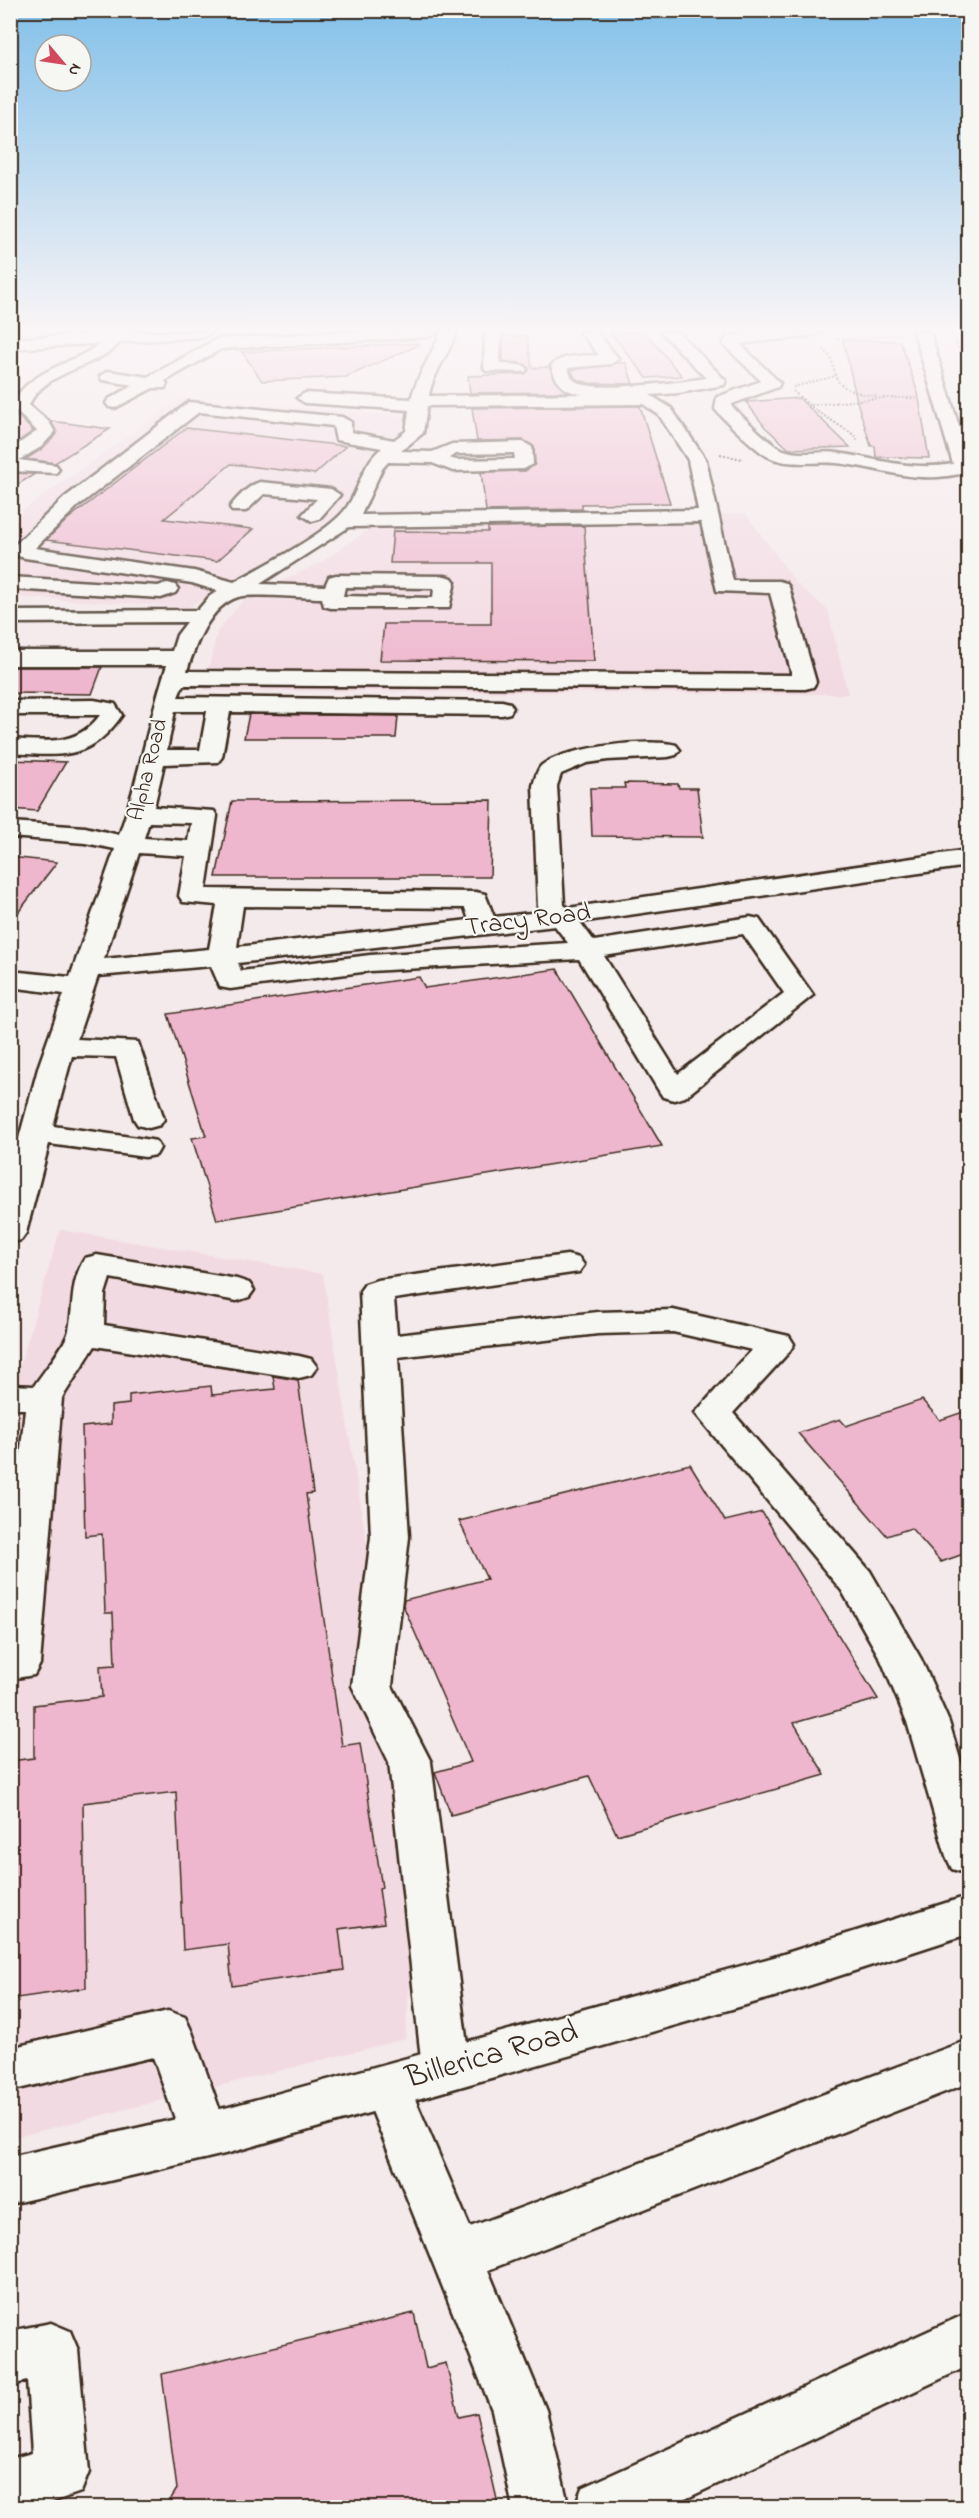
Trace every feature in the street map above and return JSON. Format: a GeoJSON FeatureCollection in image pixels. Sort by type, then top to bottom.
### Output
{"type":"FeatureCollection","features":[{"type":"Feature","properties":{"kind":"street"},"geometry":{"type":"LineString","coordinates":[[10,458],[24,450]]}},
{"type":"Feature","properties":{"kind":"street"},"geometry":{"type":"LineString","coordinates":[[10,573],[25,552],[27,544],[71,502],[139,450]]}},
{"type":"Feature","properties":{"kind":"street"},"geometry":{"type":"LineString","coordinates":[[386,450],[435,458]]}},
{"type":"Feature","properties":{"kind":"street"},"geometry":{"type":"LineString","coordinates":[[10,658],[177,668],[805,682],[779,587],[724,587],[711,516],[697,460],[690,450]]}},
{"type":"Feature","properties":{"kind":"street"},"geometry":{"type":"LineString","coordinates":[[770,450],[796,458],[836,458],[899,471],[932,473],[963,468],[957,450]]}},
{"type":"Feature","properties":{"kind":"street","name":"Alpha Road"},"geometry":{"type":"LineString","coordinates":[[10,1233],[60,1047],[140,813],[145,741],[165,704],[188,635],[216,600],[238,590],[325,537],[346,520],[353,513],[373,468],[391,451]]}},
{"type":"Feature","properties":{"kind":"street"},"geometry":{"type":"LineString","coordinates":[[10,465],[50,469]]}},
{"type":"Feature","properties":{"kind":"street"},"geometry":{"type":"LineString","coordinates":[[260,509],[240,507],[260,488],[331,495],[312,515]]}},
{"type":"Feature","properties":{"kind":"street"},"geometry":{"type":"LineString","coordinates":[[291,512],[346,520],[711,516]]}},
{"type":"Feature","properties":{"kind":"street"},"geometry":{"type":"LineString","coordinates":[[25,552],[194,577],[238,590],[334,592]]}},
{"type":"Feature","properties":{"kind":"street"},"geometry":{"type":"LineString","coordinates":[[10,583],[161,592],[194,577]]}},
{"type":"Feature","properties":{"kind":"street"},"geometry":{"type":"LineString","coordinates":[[336,581],[445,582],[442,604],[331,602],[334,592],[336,581]]}},
{"type":"Feature","properties":{"kind":"street"},"geometry":{"type":"LineString","coordinates":[[10,617],[202,616]]}},
{"type":"Feature","properties":{"kind":"street"},"geometry":{"type":"LineString","coordinates":[[165,704],[502,708]]}},
{"type":"Feature","properties":{"kind":"street"},"geometry":{"type":"LineString","coordinates":[[10,724],[102,730],[210,757],[220,705]]}},
{"type":"Feature","properties":{"kind":"street"},"geometry":{"type":"LineString","coordinates":[[10,708],[107,710],[111,715],[102,730],[69,749],[10,746]]}},
{"type":"Feature","properties":{"kind":"street"},"geometry":{"type":"LineString","coordinates":[[231,898],[222,956],[230,981],[366,952],[587,950],[750,925],[799,995],[674,1091],[587,950],[562,917],[551,908],[545,786],[550,770],[569,761],[611,750],[668,750]]}},
{"type":"Feature","properties":{"kind":"street"},"geometry":{"type":"LineString","coordinates":[[140,813],[205,816],[192,896],[476,900],[484,927]]}},
{"type":"Feature","properties":{"kind":"street"},"geometry":{"type":"LineString","coordinates":[[10,829],[85,835],[129,845],[199,849]]}},
{"type":"Feature","properties":{"kind":"street","name":"Tracy Road"},"geometry":{"type":"LineString","coordinates":[[366,952],[484,927],[969,858]]}},
{"type":"Feature","properties":{"kind":"street"},"geometry":{"type":"LineString","coordinates":[[10,979],[83,978],[222,956]]}},
{"type":"Feature","properties":{"kind":"street"},"geometry":{"type":"LineString","coordinates":[[36,1133],[147,1134],[128,1048],[60,1047]]}},
{"type":"Feature","properties":{"kind":"street"},"geometry":{"type":"LineString","coordinates":[[10,1665],[20,1664],[27,1397],[86,1333],[88,1294],[97,1265],[237,1290]]}},
{"type":"Feature","properties":{"kind":"street"},"geometry":{"type":"LineString","coordinates":[[446,2069],[410,1762],[372,1686],[390,1537],[377,1291],[567,1265]]}},
{"type":"Feature","properties":{"kind":"street"},"geometry":{"type":"LineString","coordinates":[[380,1348],[598,1323],[673,1321],[777,1344],[713,1413],[856,1581],[901,1659],[928,1722],[965,1829]]}},
{"type":"Feature","properties":{"kind":"street"},"geometry":{"type":"LineString","coordinates":[[86,1333],[299,1367]]}},
{"type":"Feature","properties":{"kind":"street","name":"Billerica Road"},"geometry":{"type":"LineString","coordinates":[[10,2181],[204,2136],[386,2086],[774,1977],[969,1915]]}},
{"type":"Feature","properties":{"kind":"street"},"geometry":{"type":"LineString","coordinates":[[10,2070],[168,2032],[204,2136]]}},
{"type":"Feature","properties":{"kind":"street"},"geometry":{"type":"LineString","coordinates":[[457,2257],[969,2061]]}},
{"type":"Feature","properties":{"kind":"street"},"geometry":{"type":"LineString","coordinates":[[386,2086],[519,2410],[541,2508]]}},
{"type":"Feature","properties":{"kind":"street"},"geometry":{"type":"LineString","coordinates":[[602,2508],[969,2338]]}},
{"type":"Feature","properties":{"kind":"street"},"geometry":{"type":"LineString","coordinates":[[10,2358],[51,2350],[61,2472],[10,2487]]}},
{"type":"Feature","properties":{"kind":"shaded area"},"geometry":{"type":"Polygon","coordinates":[[[109,450],[382,450],[367,462],[347,508],[325,528],[188,607],[11,597],[10,528],[25,509],[109,450]]]}},
{"type":"Feature","properties":{"kind":"shaded area"},"geometry":{"type":"Polygon","coordinates":[[[746,514],[797,584],[828,610],[848,694],[204,690],[217,632],[245,598],[322,562],[382,520],[746,514]]]}},
{"type":"Feature","properties":{"kind":"shaded area"},"geometry":{"type":"Polygon","coordinates":[[[60,1230],[323,1274],[419,1865],[405,2039],[11,2138],[11,1396],[60,1230]]]}},
{"type":"Feature","properties":{"kind":"building"},"geometry":{"type":"Polygon","coordinates":[[[41,450],[77,450],[55,463],[26,459],[41,450]]]}},
{"type":"Feature","properties":{"kind":"building"},"geometry":{"type":"Polygon","coordinates":[[[158,450],[342,450],[315,474],[231,464],[164,519],[253,529],[217,561],[46,540],[68,519],[158,450]]]}},
{"type":"Feature","properties":{"kind":"building"},"geometry":{"type":"Polygon","coordinates":[[[534,450],[653,450],[670,503],[582,504],[582,509],[486,511],[481,472],[525,471],[535,464],[534,450]]]}},
{"type":"Feature","properties":{"kind":"building"},"geometry":{"type":"Polygon","coordinates":[[[875,450],[928,450],[929,458],[876,457],[875,450]]]}},
{"type":"Feature","properties":{"kind":"building"},"geometry":{"type":"Polygon","coordinates":[[[10,473],[35,474],[10,489],[10,473]]]}},
{"type":"Feature","properties":{"kind":"building"},"geometry":{"type":"Polygon","coordinates":[[[584,526],[594,661],[380,660],[384,624],[491,624],[491,563],[390,563],[393,531],[488,532],[488,527],[584,526]]]}},
{"type":"Feature","properties":{"kind":"building"},"geometry":{"type":"Polygon","coordinates":[[[10,667],[102,667],[92,694],[10,693],[10,667]]]}},
{"type":"Feature","properties":{"kind":"building"},"geometry":{"type":"Polygon","coordinates":[[[249,714],[398,716],[396,738],[244,738],[249,714]]]}},
{"type":"Feature","properties":{"kind":"building"},"geometry":{"type":"Polygon","coordinates":[[[10,760],[66,762],[37,811],[10,809],[10,760]]]}},
{"type":"Feature","properties":{"kind":"building"},"geometry":{"type":"Polygon","coordinates":[[[624,783],[678,784],[679,788],[697,788],[703,837],[592,836],[590,788],[625,788],[624,783]]]}},
{"type":"Feature","properties":{"kind":"building"},"geometry":{"type":"Polygon","coordinates":[[[492,800],[490,877],[216,877],[232,801],[492,800]]]}},
{"type":"Feature","properties":{"kind":"building"},"geometry":{"type":"Polygon","coordinates":[[[10,857],[57,862],[10,923],[10,857]]]}},
{"type":"Feature","properties":{"kind":"building"},"geometry":{"type":"Polygon","coordinates":[[[557,969],[662,1146],[217,1220],[192,1138],[206,1136],[168,1014],[419,977],[425,988],[557,969]]]}},
{"type":"Feature","properties":{"kind":"building"},"geometry":{"type":"Polygon","coordinates":[[[273,1376],[298,1380],[313,1493],[306,1494],[342,1746],[360,1743],[382,1888],[379,1889],[384,1923],[339,1929],[344,1970],[232,1986],[228,1944],[183,1950],[176,1792],[83,1803],[86,1988],[10,1999],[10,1761],[34,1758],[34,1705],[102,1697],[100,1666],[115,1665],[113,1613],[105,1613],[102,1534],[85,1536],[82,1427],[111,1424],[111,1406],[129,1404],[129,1395],[211,1386],[212,1395],[275,1389],[273,1376]]]}},
{"type":"Feature","properties":{"kind":"building"},"geometry":{"type":"Polygon","coordinates":[[[922,1400],[940,1420],[969,1410],[969,1552],[941,1562],[911,1528],[887,1536],[798,1433],[840,1419],[846,1426],[922,1400]]]}},
{"type":"Feature","properties":{"kind":"building"},"geometry":{"type":"Polygon","coordinates":[[[690,1464],[725,1521],[762,1512],[878,1699],[794,1723],[825,1775],[617,1835],[589,1776],[451,1815],[435,1772],[471,1762],[403,1605],[404,1600],[487,1579],[459,1521],[690,1464]]]}},
{"type":"Feature","properties":{"kind":"building"},"geometry":{"type":"Polygon","coordinates":[[[414,2313],[426,2368],[446,2363],[459,2417],[477,2413],[499,2508],[165,2508],[177,2489],[162,2374],[414,2313]]]}}]}
